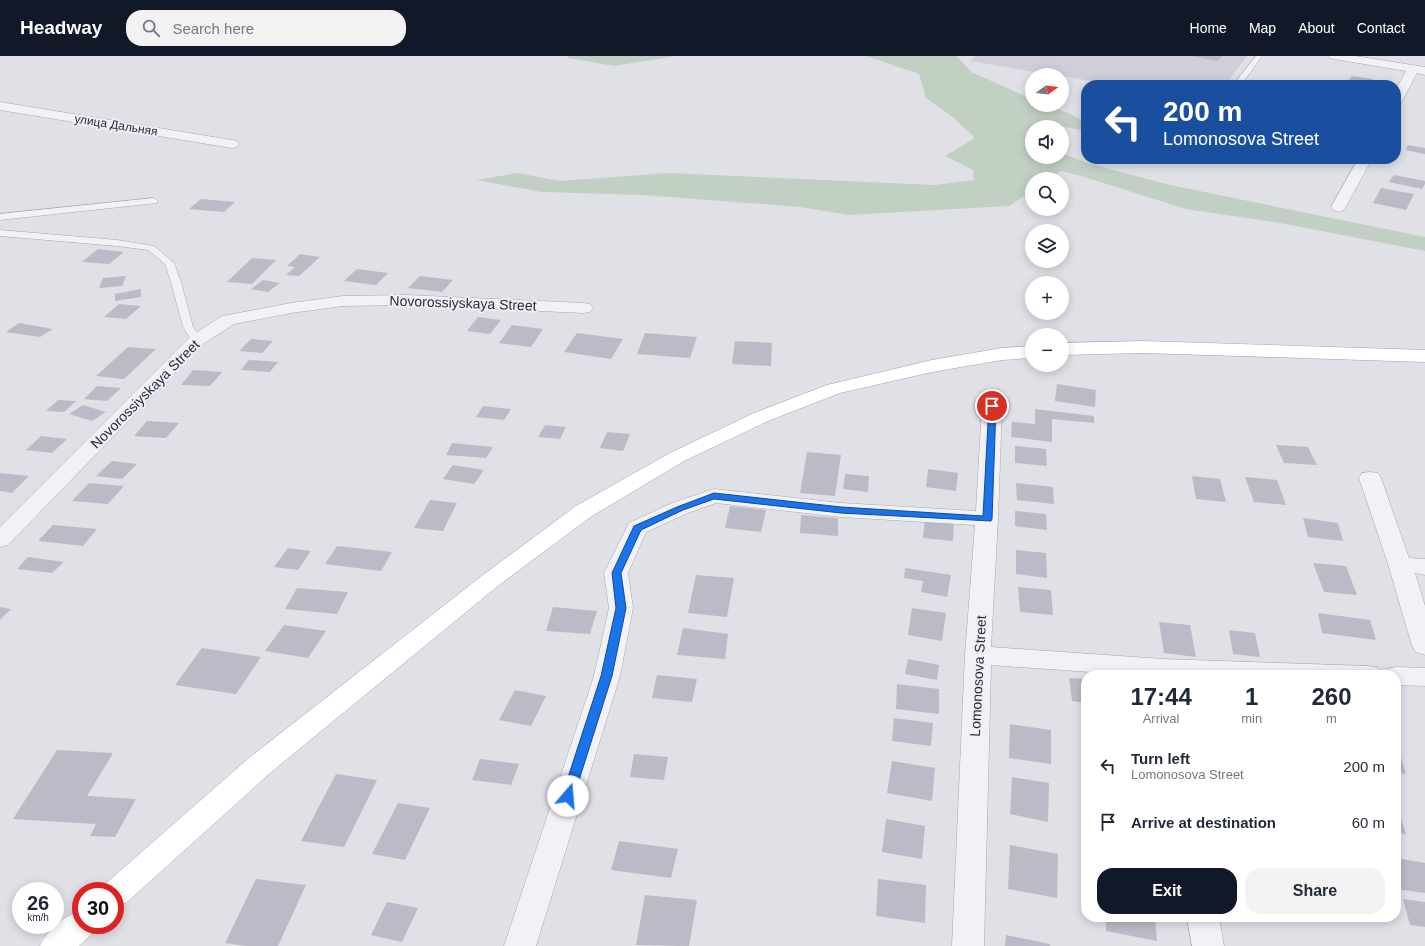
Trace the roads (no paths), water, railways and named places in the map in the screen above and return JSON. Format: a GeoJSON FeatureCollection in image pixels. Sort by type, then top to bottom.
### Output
{"type":"FeatureCollection","features":[{"type":"Feature","properties":{"kind":"main road"},"geometry":{"type":"LineString","coordinates":[[1069,349],[1143,347],[1425,356]]}},
{"type":"Feature","properties":{"kind":"main road"},"geometry":{"type":"LineString","coordinates":[[124,886],[267,760],[491,580],[584,511],[677,457],[761,417],[834,389],[932,366],[1002,354],[1025,352]]}},
{"type":"Feature","properties":{"kind":"main road"},"geometry":{"type":"LineString","coordinates":[[56,946],[72,932]]}},
{"type":"Feature","properties":{"kind":"street"},"geometry":{"type":"LineString","coordinates":[[1334,56],[1419,70],[1401,94]]}},
{"type":"Feature","properties":{"kind":"street","name":"улица Дальняя"},"geometry":{"type":"LineString","coordinates":[[0,106],[232,144]]}},
{"type":"Feature","properties":{"kind":"street"},"geometry":{"type":"LineString","coordinates":[[1339,207],[1362,164]]}},
{"type":"Feature","properties":{"kind":"street","name":"Novorossiyskaya Street"},"geometry":{"type":"LineString","coordinates":[[0,540],[197,340],[228,320],[291,308],[342,301],[406,300],[584,308]]}},
{"type":"Feature","properties":{"kind":"street","name":"Lomonosova Street"},"geometry":{"type":"LineString","coordinates":[[968,946],[978,655],[987,519],[992,406]]}},
{"type":"Feature","properties":{"kind":"street"},"geometry":{"type":"LineString","coordinates":[[1370,478],[1400,564],[1425,646]]}},
{"type":"Feature","properties":{"kind":"street"},"geometry":{"type":"LineString","coordinates":[[520,946],[607,676],[621,608],[616,573],[637,528],[680,508],[714,496],[841,510],[987,519]]}},
{"type":"Feature","properties":{"kind":"street"},"geometry":{"type":"LineString","coordinates":[[1400,564],[1425,567]]}},
{"type":"Feature","properties":{"kind":"street"},"geometry":{"type":"LineString","coordinates":[[978,655],[1151,670]]}},
{"type":"Feature","properties":{"kind":"street"},"geometry":{"type":"LineString","coordinates":[[1401,676],[1425,677]]}},
{"type":"Feature","properties":{"kind":"street"},"geometry":{"type":"LineString","coordinates":[[1204,922],[1208,946]]}},
{"type":"Feature","properties":{"kind":"lane"},"geometry":{"type":"LineString","coordinates":[[1241,80],[1259,56]]}},
{"type":"Feature","properties":{"kind":"lane"},"geometry":{"type":"LineString","coordinates":[[0,217],[154,201]]}},
{"type":"Feature","properties":{"kind":"lane"},"geometry":{"type":"LineString","coordinates":[[0,233],[117,243],[152,248],[169,263],[176,282],[188,326],[197,340]]}}]}
